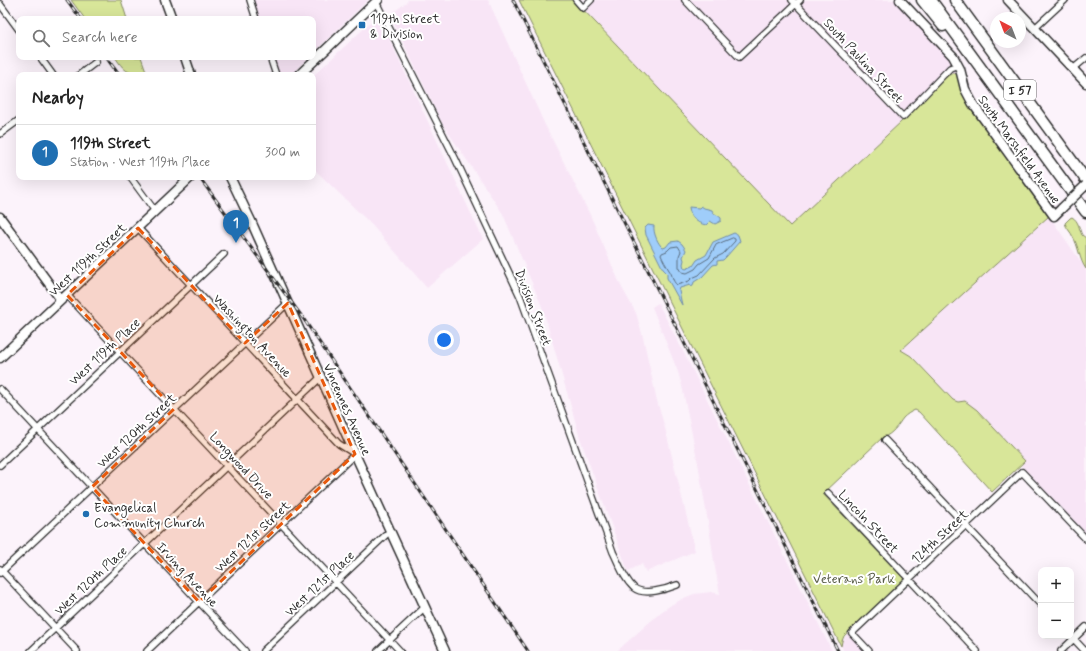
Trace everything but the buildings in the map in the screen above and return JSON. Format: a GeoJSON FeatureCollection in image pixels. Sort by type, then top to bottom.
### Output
{"type":"FeatureCollection","features":[{"type":"Feature","properties":{"kind":"highway"},"geometry":{"type":"LineString","coordinates":[[922,0],[1002,98]]}},
{"type":"Feature","properties":{"kind":"highway","name":"I 57"},"geometry":{"type":"LineString","coordinates":[[931,0],[1086,212]]}},
{"type":"Feature","properties":{"kind":"highway","name":"I 57"},"geometry":{"type":"LineString","coordinates":[[954,0],[1086,180]]}},
{"type":"Feature","properties":{"kind":"main road"},"geometry":{"type":"LineString","coordinates":[[165,0],[171,16]]}},
{"type":"Feature","properties":{"kind":"main road","name":"South Marshfield Avenue"},"geometry":{"type":"LineString","coordinates":[[900,0],[952,56],[958,65],[965,89],[973,104],[1054,216],[1086,185]]}},
{"type":"Feature","properties":{"kind":"main road"},"geometry":{"type":"LineString","coordinates":[[1008,0],[1086,83]]}},
{"type":"Feature","properties":{"kind":"main road"},"geometry":{"type":"LineString","coordinates":[[316,59],[377,1]]}},
{"type":"Feature","properties":{"kind":"main road"},"geometry":{"type":"LineString","coordinates":[[186,60],[190,72]]}},
{"type":"Feature","properties":{"kind":"main road"},"geometry":{"type":"LineString","coordinates":[[302,72],[315,60]]}},
{"type":"Feature","properties":{"kind":"main road","name":"West 119th Street"},"geometry":{"type":"LineString","coordinates":[[0,358],[188,180]]}},
{"type":"Feature","properties":{"kind":"main road","name":"Vincennes Avenue"},"geometry":{"type":"LineString","coordinates":[[231,180],[445,651]]}},
{"type":"Feature","properties":{"kind":"main road"},"geometry":{"type":"LineString","coordinates":[[0,217],[64,297]]}},
{"type":"Feature","properties":{"kind":"street"},"geometry":{"type":"LineString","coordinates":[[250,0],[255,16]]}},
{"type":"Feature","properties":{"kind":"street"},"geometry":{"type":"LineString","coordinates":[[576,0],[583,8],[591,0]]}},
{"type":"Feature","properties":{"kind":"street"},"geometry":{"type":"LineString","coordinates":[[685,0],[739,57],[796,1]]}},
{"type":"Feature","properties":{"kind":"street"},"geometry":{"type":"LineString","coordinates":[[1035,28],[1065,0]]}},
{"type":"Feature","properties":{"kind":"street","name":"Division Street"},"geometry":{"type":"LineString","coordinates":[[377,1],[455,158],[520,296],[613,552],[625,577],[635,589],[646,592],[667,589],[677,585]]}},
{"type":"Feature","properties":{"kind":"street","name":"South Paulina Street"},"geometry":{"type":"LineString","coordinates":[[796,1],[903,117],[950,68],[958,65]]}},
{"type":"Feature","properties":{"kind":"street"},"geometry":{"type":"LineString","coordinates":[[0,4],[16,26]]}},
{"type":"Feature","properties":{"kind":"street"},"geometry":{"type":"LineString","coordinates":[[1073,69],[1086,58]]}},
{"type":"Feature","properties":{"kind":"street"},"geometry":{"type":"LineString","coordinates":[[42,60],[51,72]]}},
{"type":"Feature","properties":{"kind":"street"},"geometry":{"type":"LineString","coordinates":[[271,60],[275,72]]}},
{"type":"Feature","properties":{"kind":"street"},"geometry":{"type":"LineString","coordinates":[[83,72],[96,62]]}},
{"type":"Feature","properties":{"kind":"street"},"geometry":{"type":"LineString","coordinates":[[0,134],[16,122]]}},
{"type":"Feature","properties":{"kind":"street"},"geometry":{"type":"LineString","coordinates":[[132,180],[155,211]]}},
{"type":"Feature","properties":{"kind":"street","name":"Washington Avenue"},"geometry":{"type":"LineString","coordinates":[[138,228],[339,444],[355,454]]}},
{"type":"Feature","properties":{"kind":"street","name":"West 119th Place"},"geometry":{"type":"LineString","coordinates":[[0,465],[224,254]]}},
{"type":"Feature","properties":{"kind":"street","name":"Longwood Drive"},"geometry":{"type":"LineString","coordinates":[[64,297],[120,351],[400,651]]}},
{"type":"Feature","properties":{"kind":"street","name":"West 120th Street"},"geometry":{"type":"LineString","coordinates":[[1,571],[288,303]]}},
{"type":"Feature","properties":{"kind":"street","name":"West 120th Place"},"geometry":{"type":"LineString","coordinates":[[31,651],[321,377]]}},
{"type":"Feature","properties":{"kind":"street","name":"Irving Avenue"},"geometry":{"type":"LineString","coordinates":[[0,389],[245,651]]}},
{"type":"Feature","properties":{"kind":"street"},"geometry":{"type":"LineString","coordinates":[[885,440],[1039,603]]}},
{"type":"Feature","properties":{"kind":"street","name":"West 121st Street"},"geometry":{"type":"LineString","coordinates":[[147,651],[355,454]]}},
{"type":"Feature","properties":{"kind":"street","name":"124th Street"},"geometry":{"type":"LineString","coordinates":[[869,651],[852,633],[1022,472],[1086,539]]}},
{"type":"Feature","properties":{"kind":"street","name":"Lincoln Street"},"geometry":{"type":"LineString","coordinates":[[828,493],[977,651]]}},
{"type":"Feature","properties":{"kind":"street","name":"West 121st Place"},"geometry":{"type":"LineString","coordinates":[[263,651],[390,531]]}},
{"type":"Feature","properties":{"kind":"street"},"geometry":{"type":"LineString","coordinates":[[1,571],[77,651]]}},
{"type":"Feature","properties":{"kind":"street"},"geometry":{"type":"LineString","coordinates":[[378,651],[425,607]]}},
{"type":"Feature","properties":{"kind":"street"},"geometry":{"type":"LineString","coordinates":[[1074,636],[1086,627]]}},
{"type":"Feature","properties":{"kind":"street"},"geometry":{"type":"LineString","coordinates":[[1061,651],[1071,639]]}},
{"type":"Feature","properties":{"kind":"street"},"geometry":{"type":"LineString","coordinates":[[1073,639],[1085,651]]}},
{"type":"Feature","properties":{"kind":"highlighted area"},"geometry":{"type":"Polygon","coordinates":[[[138,228],[245,343],[288,303],[355,454],[199,602],[92,487],[174,409],[67,295],[138,228]]]}},
{"type":"Feature","properties":{"kind":"shaded area"},"geometry":{"type":"Polygon","coordinates":[[[252,0],[368,0],[316,50],[316,16],[258,16],[252,0]]]}},
{"type":"Feature","properties":{"kind":"shaded area"},"geometry":{"type":"Polygon","coordinates":[[[407,0],[488,0],[545,125],[591,217],[621,286],[636,313],[695,551],[646,572],[642,564],[628,571],[580,438],[543,309],[503,214],[442,123],[390,15],[408,1],[407,0]]]}},
{"type":"Feature","properties":{"kind":"shaded area"},"geometry":{"type":"Polygon","coordinates":[[[592,0],[895,0],[948,56],[958,74],[937,86],[918,106],[790,227],[583,9],[592,0]]]}},
{"type":"Feature","properties":{"kind":"shaded area"},"geometry":{"type":"Polygon","coordinates":[[[373,20],[383,26],[483,239],[427,288],[370,223],[316,171],[316,73],[373,20]]]}},
{"type":"Feature","properties":{"kind":"shaded area"},"geometry":{"type":"Polygon","coordinates":[[[273,60],[306,60],[293,72],[277,72],[273,60]]]}},
{"type":"Feature","properties":{"kind":"shaded area"},"geometry":{"type":"Polygon","coordinates":[[[1049,216],[1086,269],[1086,533],[1021,465],[1025,461],[965,401],[958,402],[953,400],[912,356],[901,350],[1049,216]]]}},
{"type":"Feature","properties":{"kind":"shaded area"},"geometry":{"type":"Polygon","coordinates":[[[658,303],[832,651],[617,651],[671,605],[694,594],[711,592],[720,594],[698,463],[682,386],[678,372],[652,307],[658,303]]]}},
{"type":"Feature","properties":{"kind":"shaded area"},"geometry":{"type":"Polygon","coordinates":[[[848,633],[864,651],[844,651],[841,646],[842,641],[848,633]]]}},
{"type":"Feature","properties":{"kind":"green space"},"geometry":{"type":"Polygon","coordinates":[[[71,0],[121,0],[126,16],[83,16],[71,0]]]}},
{"type":"Feature","properties":{"kind":"green space","name":"Veterans Park"},"geometry":{"type":"Polygon","coordinates":[[[519,0],[574,0],[790,226],[918,106],[934,88],[952,73],[958,74],[964,96],[969,106],[1049,216],[901,350],[911,356],[953,400],[958,402],[965,401],[977,410],[1025,461],[992,492],[919,412],[915,410],[904,417],[892,432],[883,437],[823,494],[904,579],[844,636],[841,646],[519,0]]]}},
{"type":"Feature","properties":{"kind":"green space"},"geometry":{"type":"Polygon","coordinates":[[[117,60],[142,60],[146,72],[130,72],[122,67],[117,60]]]}},
{"type":"Feature","properties":{"kind":"green space"},"geometry":{"type":"Polygon","coordinates":[[[1072,217],[1077,223],[1082,235],[1086,238],[1086,269],[1075,241],[1066,227],[1065,223],[1072,217]]]}},
{"type":"Feature","properties":{"kind":"water"},"geometry":{"type":"Polygon","coordinates":[[[701,206],[712,210],[721,218],[721,221],[715,224],[710,221],[706,225],[696,221],[692,217],[689,207],[699,208],[701,206]]]}},
{"type":"Feature","properties":{"kind":"water"},"geometry":{"type":"Polygon","coordinates":[[[648,225],[654,226],[656,238],[663,248],[670,242],[678,241],[682,244],[686,250],[683,257],[683,264],[684,268],[686,269],[693,266],[697,260],[706,255],[713,242],[734,233],[738,235],[740,241],[723,260],[717,261],[717,264],[713,265],[702,277],[694,282],[693,286],[691,287],[690,285],[680,288],[679,291],[682,305],[667,278],[667,273],[663,269],[646,235],[645,228],[648,225]]]}},
{"type":"Feature","properties":{"kind":"railway"},"geometry":{"type":"LineString","coordinates":[[67,0],[79,16]]}},
{"type":"Feature","properties":{"kind":"railway"},"geometry":{"type":"LineString","coordinates":[[513,0],[838,651]]}},
{"type":"Feature","properties":{"kind":"railway"},"geometry":{"type":"LineString","coordinates":[[108,60],[117,72]]}},
{"type":"Feature","properties":{"kind":"railway"},"geometry":{"type":"LineString","coordinates":[[201,180],[303,318],[528,651]]}},
{"type":"Feature","properties":{"kind":"place","name":"119th Street & Division"},"geometry":{"type":"Point","coordinates":[362,25]}},
{"type":"Feature","properties":{"kind":"place","name":"119th Street"},"geometry":{"type":"Point","coordinates":[236,243]}},
{"type":"Feature","properties":{"kind":"place","name":"Evangelical Community Church"},"geometry":{"type":"Point","coordinates":[86,514]}}]}
